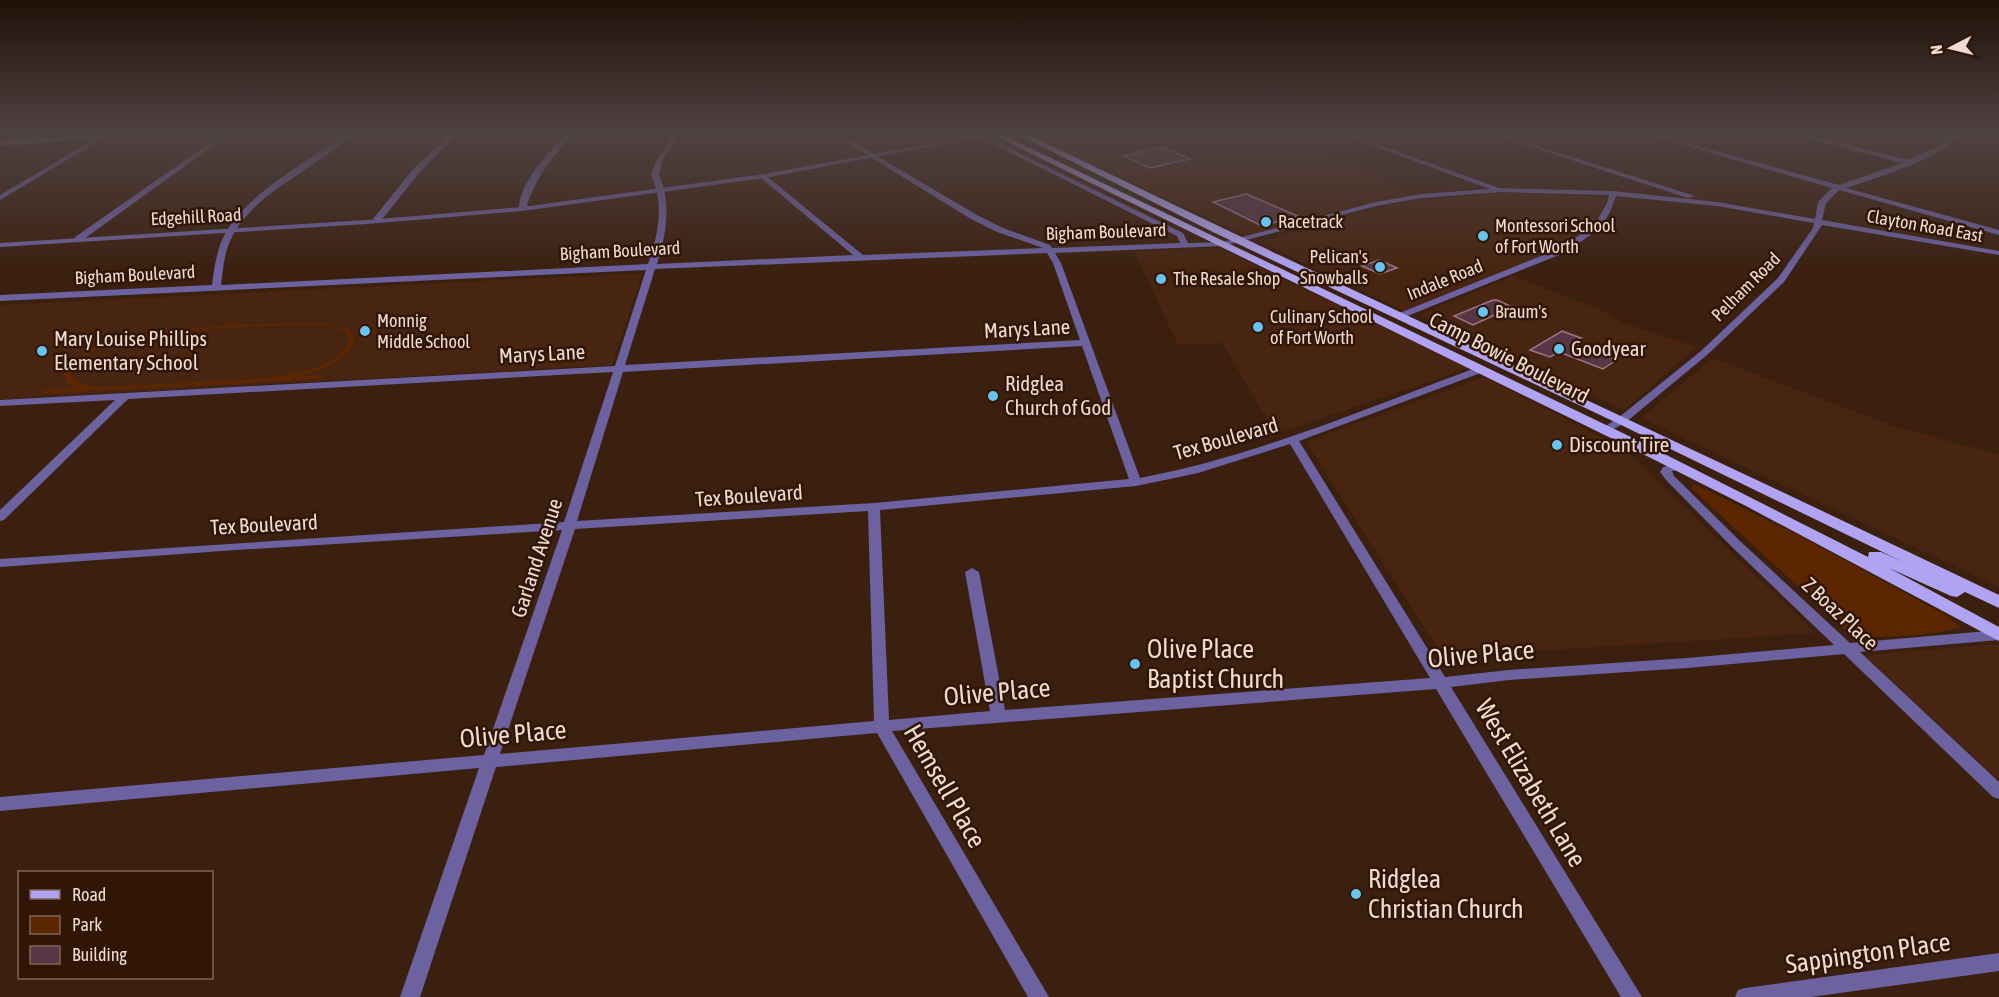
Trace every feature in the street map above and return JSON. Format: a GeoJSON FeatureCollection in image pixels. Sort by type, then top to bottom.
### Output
{"type":"FeatureCollection","features":[{"type":"Feature","properties":{"kind":"main road","name":"Camp Bowie Boulevard"},"geometry":{"type":"LineString","coordinates":[[1093,180],[1482,369],[1770,513],[1889,574],[1999,635]]}},
{"type":"Feature","properties":{"kind":"main road"},"geometry":{"type":"LineString","coordinates":[[1102,184],[1118,180]]}},
{"type":"Feature","properties":{"kind":"main road","name":"Camp Bowie Boulevard"},"geometry":{"type":"LineString","coordinates":[[1118,180],[1836,522],[1999,604]]}},
{"type":"Feature","properties":{"kind":"main road"},"geometry":{"type":"LineString","coordinates":[[1385,322],[1400,316]]}},
{"type":"Feature","properties":{"kind":"main road"},"geometry":{"type":"LineString","coordinates":[[1482,369],[1498,362]]}},
{"type":"Feature","properties":{"kind":"main road"},"geometry":{"type":"LineString","coordinates":[[1645,431],[1673,456],[1677,467],[1707,469],[1791,508],[1818,519],[1836,522]]}},
{"type":"Feature","properties":{"kind":"main road"},"geometry":{"type":"LineString","coordinates":[[1770,513],[1801,524],[1975,600],[1999,604]]}},
{"type":"Feature","properties":{"kind":"street"},"geometry":{"type":"LineString","coordinates":[[0,198],[31,180]]}},
{"type":"Feature","properties":{"kind":"street"},"geometry":{"type":"LineString","coordinates":[[78,238],[162,180]]}},
{"type":"Feature","properties":{"kind":"street"},"geometry":{"type":"LineString","coordinates":[[216,287],[220,258],[232,230],[257,203],[289,180]]}},
{"type":"Feature","properties":{"kind":"street"},"geometry":{"type":"LineString","coordinates":[[376,221],[409,180]]}},
{"type":"Feature","properties":{"kind":"street"},"geometry":{"type":"LineString","coordinates":[[522,209],[532,180]]}},
{"type":"Feature","properties":{"kind":"street","name":"Garland Avenue"},"geometry":{"type":"LineString","coordinates":[[410,997],[568,527],[651,266],[663,226],[662,190],[657,180]]}},
{"type":"Feature","properties":{"kind":"street","name":"Edgehill Road"},"geometry":{"type":"LineString","coordinates":[[0,245],[78,238],[376,221],[522,209],[738,180]]}},
{"type":"Feature","properties":{"kind":"street"},"geometry":{"type":"LineString","coordinates":[[768,180],[860,257]]}},
{"type":"Feature","properties":{"kind":"street"},"geometry":{"type":"LineString","coordinates":[[911,180],[974,218],[1050,250],[1057,263],[1136,482]]}},
{"type":"Feature","properties":{"kind":"street"},"geometry":{"type":"LineString","coordinates":[[1068,180],[1180,235],[1185,246]]}},
{"type":"Feature","properties":{"kind":"street"},"geometry":{"type":"LineString","coordinates":[[1472,180],[1502,190]]}},
{"type":"Feature","properties":{"kind":"street"},"geometry":{"type":"LineString","coordinates":[[1639,180],[1717,204]]}},
{"type":"Feature","properties":{"kind":"street"},"geometry":{"type":"LineString","coordinates":[[1809,180],[1999,233]]}},
{"type":"Feature","properties":{"kind":"street","name":"Pelham Road"},"geometry":{"type":"LineString","coordinates":[[1605,431],[1622,420],[1704,353],[1781,280],[1816,228],[1822,202],[1839,188],[1861,180]]}},
{"type":"Feature","properties":{"kind":"street","name":"Clayton Road East"},"geometry":{"type":"LineString","coordinates":[[1242,241],[1376,204],[1420,196],[1502,190],[1613,193],[1717,204],[1999,253]]}},
{"type":"Feature","properties":{"kind":"street","name":"Indale Road"},"geometry":{"type":"LineString","coordinates":[[1400,316],[1561,251],[1585,236],[1604,218],[1613,193]]}},
{"type":"Feature","properties":{"kind":"street","name":"Bigham Boulevard"},"geometry":{"type":"LineString","coordinates":[[0,298],[651,266],[1185,246],[1242,241]]}},
{"type":"Feature","properties":{"kind":"street","name":"Marys Lane"},"geometry":{"type":"LineString","coordinates":[[0,403],[1086,344]]}},
{"type":"Feature","properties":{"kind":"street","name":"Tex Boulevard"},"geometry":{"type":"LineString","coordinates":[[0,563],[236,546],[874,507],[1136,482],[1194,471],[1293,440],[1482,369]]}},
{"type":"Feature","properties":{"kind":"street"},"geometry":{"type":"LineString","coordinates":[[0,517],[125,396]]}},
{"type":"Feature","properties":{"kind":"street","name":"West Elizabeth Lane"},"geometry":{"type":"LineString","coordinates":[[1293,440],[1632,997]]}},
{"type":"Feature","properties":{"kind":"street","name":"Z Boaz Place"},"geometry":{"type":"LineString","coordinates":[[1677,467],[1667,469],[1666,472],[1670,478],[1999,792]]}},
{"type":"Feature","properties":{"kind":"street","name":"Hemsell Place"},"geometry":{"type":"LineString","coordinates":[[874,507],[882,726],[888,741],[1039,997]]}},
{"type":"Feature","properties":{"kind":"street"},"geometry":{"type":"LineString","coordinates":[[972,572],[999,716]]}},
{"type":"Feature","properties":{"kind":"street","name":"Olive Place"},"geometry":{"type":"LineString","coordinates":[[0,804],[999,716],[1441,683],[1509,675],[1687,663],[1999,635]]}},
{"type":"Feature","properties":{"kind":"street","name":"Sappington Place"},"geometry":{"type":"LineString","coordinates":[[1745,997],[1999,962]]}},
{"type":"Feature","properties":{"kind":"shaded area"},"geometry":{"type":"Polygon","coordinates":[[[1125,180],[1380,180],[1377,181],[1413,195],[1349,208],[1246,236],[1125,180]]]}},
{"type":"Feature","properties":{"kind":"shaded area"},"geometry":{"type":"Polygon","coordinates":[[[1490,193],[1547,193],[1606,197],[1602,211],[1588,227],[1571,239],[1523,264],[1404,311],[1261,242],[1398,203],[1490,193]]]}},
{"type":"Feature","properties":{"kind":"shaded area"},"geometry":{"type":"Polygon","coordinates":[[[1220,248],[1469,368],[1279,433],[1271,426],[1222,343],[1178,345],[1134,251],[1220,248]]]}},
{"type":"Feature","properties":{"kind":"shaded area","name":"Monnig Middle School"},"geometry":{"type":"Polygon","coordinates":[[[643,273],[612,365],[0,399],[0,305],[643,273]]]}},
{"type":"Feature","properties":{"kind":"shaded area"},"geometry":{"type":"Polygon","coordinates":[[[1513,276],[1599,309],[1621,322],[1696,347],[1624,410],[1419,315],[1513,276]]]}},
{"type":"Feature","properties":{"kind":"shaded area"},"geometry":{"type":"Polygon","coordinates":[[[1713,358],[1902,429],[1999,454],[1999,587],[1641,418],[1713,358]]]}},
{"type":"Feature","properties":{"kind":"shaded area"},"geometry":{"type":"Polygon","coordinates":[[[1484,377],[1626,450],[1815,633],[1443,657],[1306,442],[1484,377]]]}},
{"type":"Feature","properties":{"kind":"shaded area"},"geometry":{"type":"Polygon","coordinates":[[[1999,644],[1999,780],[1864,655],[1999,644]]]}},
{"type":"Feature","properties":{"kind":"green space"},"geometry":{"type":"Polygon","coordinates":[[[321,323],[349,329],[355,339],[352,347],[339,359],[323,368],[297,376],[324,375],[321,379],[39,394],[44,390],[77,388],[67,383],[64,375],[78,357],[104,344],[139,335],[222,326],[321,323]],[[318,325],[223,328],[139,338],[104,347],[80,360],[72,377],[84,385],[100,387],[253,379],[303,371],[324,364],[340,354],[349,340],[341,330],[318,325]]]}},
{"type":"Feature","properties":{"kind":"green space"},"geometry":{"type":"Polygon","coordinates":[[[1694,484],[1798,535],[1949,617],[1961,628],[1921,635],[1854,638],[1691,488],[1694,484]]]}},
{"type":"Feature","properties":{"kind":"building"},"geometry":{"type":"Polygon","coordinates":[[[1246,194],[1298,216],[1262,226],[1213,202],[1246,194]]]}},
{"type":"Feature","properties":{"kind":"building","name":"Pelican's Snowballs"},"geometry":{"type":"Polygon","coordinates":[[[1379,260],[1397,268],[1380,274],[1362,266],[1379,260]]]}},
{"type":"Feature","properties":{"kind":"building","name":"Braum's"},"geometry":{"type":"Polygon","coordinates":[[[1493,300],[1512,307],[1473,325],[1454,316],[1493,300]]]}},
{"type":"Feature","properties":{"kind":"building","name":"Goodyear"},"geometry":{"type":"Polygon","coordinates":[[[1562,331],[1581,338],[1572,343],[1616,360],[1603,369],[1559,352],[1550,357],[1530,350],[1562,331]]]}},
{"type":"Feature","properties":{"kind":"place","name":"Racetrack"},"geometry":{"type":"Point","coordinates":[1266,222]}},
{"type":"Feature","properties":{"kind":"place","name":"Montessori School of Fort Worth"},"geometry":{"type":"Point","coordinates":[1483,236]}},
{"type":"Feature","properties":{"kind":"place","name":"Pelican's Snowballs"},"geometry":{"type":"Point","coordinates":[1380,267]}},
{"type":"Feature","properties":{"kind":"place","name":"The Resale Shop"},"geometry":{"type":"Point","coordinates":[1161,279]}},
{"type":"Feature","properties":{"kind":"place","name":"Braum's"},"geometry":{"type":"Point","coordinates":[1483,312]}},
{"type":"Feature","properties":{"kind":"place","name":"Culinary School of Fort Worth"},"geometry":{"type":"Point","coordinates":[1258,327]}},
{"type":"Feature","properties":{"kind":"place","name":"Monnig Middle School"},"geometry":{"type":"Point","coordinates":[365,331]}},
{"type":"Feature","properties":{"kind":"place","name":"Goodyear"},"geometry":{"type":"Point","coordinates":[1559,349]}},
{"type":"Feature","properties":{"kind":"place","name":"Mary Louise Phillips Elementary School"},"geometry":{"type":"Point","coordinates":[42,351]}},
{"type":"Feature","properties":{"kind":"place","name":"Ridglea Church of God"},"geometry":{"type":"Point","coordinates":[993,396]}},
{"type":"Feature","properties":{"kind":"place","name":"Discount Tire"},"geometry":{"type":"Point","coordinates":[1557,445]}},
{"type":"Feature","properties":{"kind":"place","name":"Olive Place Baptist Church"},"geometry":{"type":"Point","coordinates":[1135,664]}},
{"type":"Feature","properties":{"kind":"place","name":"Ridglea Christian Church"},"geometry":{"type":"Point","coordinates":[1356,894]}}]}
